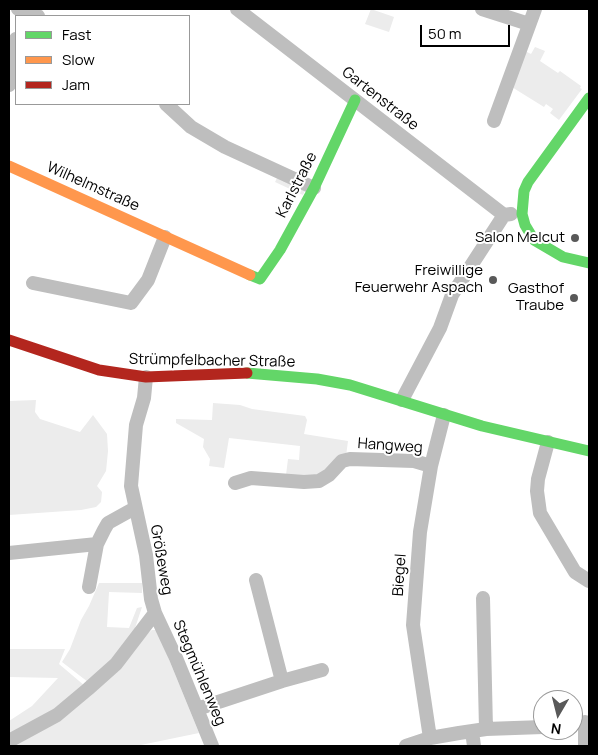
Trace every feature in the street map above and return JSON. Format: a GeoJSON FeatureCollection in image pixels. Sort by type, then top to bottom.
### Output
{"type":"FeatureCollection","features":[{"type":"Feature","properties":{"kind":"street"},"geometry":{"type":"LineString","coordinates":[[20,9],[35,15]]}},
{"type":"Feature","properties":{"kind":"street","name":"Gartenstraße"},"geometry":{"type":"LineString","coordinates":[[237,9],[255,15],[355,100],[504,214]]}},
{"type":"Feature","properties":{"kind":"street"},"geometry":{"type":"LineString","coordinates":[[482,9],[530,24]]}},
{"type":"Feature","properties":{"kind":"street"},"geometry":{"type":"LineString","coordinates":[[494,121],[535,9]]}},
{"type":"Feature","properties":{"kind":"street"},"geometry":{"type":"LineString","coordinates":[[9,85],[15,46]]}},
{"type":"Feature","properties":{"kind":"street"},"geometry":{"type":"LineString","coordinates":[[589,98],[528,182],[524,191],[522,214],[525,225],[534,240],[562,257],[589,264]]}},
{"type":"Feature","properties":{"kind":"street","name":"Karlstraße"},"geometry":{"type":"LineString","coordinates":[[260,279],[280,250],[314,188],[355,100]]}},
{"type":"Feature","properties":{"kind":"street"},"geometry":{"type":"LineString","coordinates":[[167,105],[191,127],[225,147],[314,188]]}},
{"type":"Feature","properties":{"kind":"street","name":"Wilhelmstraße"},"geometry":{"type":"LineString","coordinates":[[9,166],[260,279]]}},
{"type":"Feature","properties":{"kind":"street"},"geometry":{"type":"LineString","coordinates":[[402,400],[440,328],[452,295],[504,214],[522,214]]}},
{"type":"Feature","properties":{"kind":"street"},"geometry":{"type":"LineString","coordinates":[[33,283],[131,304],[148,280],[165,237]]}},
{"type":"Feature","properties":{"kind":"street","name":"Strümpfelbacher Straße"},"geometry":{"type":"LineString","coordinates":[[9,340],[99,370],[146,377],[269,374],[317,379],[350,385],[402,400],[444,415],[589,452]]}},
{"type":"Feature","properties":{"kind":"street","name":"Größeweg"},"geometry":{"type":"LineString","coordinates":[[9,741],[57,715],[88,689],[116,664],[155,613],[151,599],[146,555],[131,486],[136,425],[144,398],[146,377]]}},
{"type":"Feature","properties":{"kind":"street","name":"Biegel"},"geometry":{"type":"LineString","coordinates":[[430,738],[413,625],[420,532],[431,466],[444,415]]}},
{"type":"Feature","properties":{"kind":"street"},"geometry":{"type":"LineString","coordinates":[[548,442],[538,479],[537,491],[540,512],[575,572],[589,581]]}},
{"type":"Feature","properties":{"kind":"street","name":"Hangweg"},"geometry":{"type":"LineString","coordinates":[[235,483],[251,478],[304,482],[319,481],[329,475],[342,461],[350,459],[414,461],[431,466]]}},
{"type":"Feature","properties":{"kind":"street"},"geometry":{"type":"LineString","coordinates":[[89,587],[97,544],[108,523],[135,508]]}},
{"type":"Feature","properties":{"kind":"street"},"geometry":{"type":"LineString","coordinates":[[9,553],[97,544]]}},
{"type":"Feature","properties":{"kind":"street"},"geometry":{"type":"LineString","coordinates":[[256,580],[282,681]]}},
{"type":"Feature","properties":{"kind":"street"},"geometry":{"type":"LineString","coordinates":[[474,746],[479,730],[483,598]]}},
{"type":"Feature","properties":{"kind":"street","name":"Stegmühlenweg"},"geometry":{"type":"LineString","coordinates":[[155,613],[176,658],[212,746]]}},
{"type":"Feature","properties":{"kind":"street"},"geometry":{"type":"LineString","coordinates":[[197,709],[322,670]]}},
{"type":"Feature","properties":{"kind":"street"},"geometry":{"type":"LineString","coordinates":[[583,722],[585,746]]}},
{"type":"Feature","properties":{"kind":"street"},"geometry":{"type":"LineString","coordinates":[[406,746],[430,738],[479,730],[533,727]]}},
{"type":"Feature","properties":{"kind":"shaded area"},"geometry":{"type":"Polygon","coordinates":[[[371,9],[394,17],[389,32],[365,24],[371,9]]]}},
{"type":"Feature","properties":{"kind":"shaded area"},"geometry":{"type":"Polygon","coordinates":[[[535,47],[545,51],[540,61],[558,73],[560,71],[581,86],[580,88],[582,89],[559,120],[550,113],[553,109],[546,104],[544,107],[509,84],[523,50],[531,54],[535,47]]]}},
{"type":"Feature","properties":{"kind":"shaded area"},"geometry":{"type":"Polygon","coordinates":[[[278,176],[306,188],[303,195],[275,182],[278,176]]]}},
{"type":"Feature","properties":{"kind":"shaded area"},"geometry":{"type":"Polygon","coordinates":[[[36,400],[35,412],[40,419],[80,432],[93,415],[107,434],[106,471],[97,486],[102,492],[101,502],[96,507],[81,510],[9,515],[9,401],[36,400]]]}},
{"type":"Feature","properties":{"kind":"shaded area"},"geometry":{"type":"Polygon","coordinates":[[[213,403],[240,405],[252,409],[305,416],[307,420],[304,434],[348,441],[346,456],[314,478],[286,475],[288,459],[299,460],[300,446],[229,438],[224,468],[209,466],[210,459],[203,447],[204,439],[176,423],[176,419],[212,420],[213,403]]]}},
{"type":"Feature","properties":{"kind":"shaded area"},"geometry":{"type":"Polygon","coordinates":[[[99,583],[142,583],[142,593],[109,592],[107,627],[129,628],[137,608],[142,607],[133,634],[120,654],[88,682],[62,662],[70,649],[81,620],[99,583]]]}},
{"type":"Feature","properties":{"kind":"shaded area"},"geometry":{"type":"Polygon","coordinates":[[[152,630],[157,630],[199,733],[136,746],[9,746],[152,630]]]}},
{"type":"Feature","properties":{"kind":"shaded area"},"geometry":{"type":"Polygon","coordinates":[[[9,649],[65,649],[59,664],[85,686],[54,713],[9,737],[9,721],[32,706],[58,678],[9,677],[9,649]]]}},
{"type":"Feature","properties":{"kind":"traffic: fast"},"geometry":{"type":"LineString","coordinates":[[589,98],[528,182],[524,191],[522,214],[525,225],[534,240],[563,257],[589,263]]}},
{"type":"Feature","properties":{"kind":"traffic: fast"},"geometry":{"type":"LineString","coordinates":[[250,275],[260,279],[280,250],[314,188],[355,100]]}},
{"type":"Feature","properties":{"kind":"traffic: fast"},"geometry":{"type":"LineString","coordinates":[[247,373],[317,379],[350,385],[482,426],[589,451]]}},
{"type":"Feature","properties":{"kind":"traffic: slow"},"geometry":{"type":"LineString","coordinates":[[9,166],[250,275]]}},
{"type":"Feature","properties":{"kind":"traffic: jam"},"geometry":{"type":"LineString","coordinates":[[9,340],[99,370],[146,377],[247,373]]}},
{"type":"Feature","properties":{"kind":"place","name":"Salon Melcut"},"geometry":{"type":"Point","coordinates":[575,238]}},
{"type":"Feature","properties":{"kind":"place","name":"Freiwillige Feuerwehr Aspach"},"geometry":{"type":"Point","coordinates":[493,280]}},
{"type":"Feature","properties":{"kind":"place","name":"Gasthof Traube"},"geometry":{"type":"Point","coordinates":[574,298]}}]}
